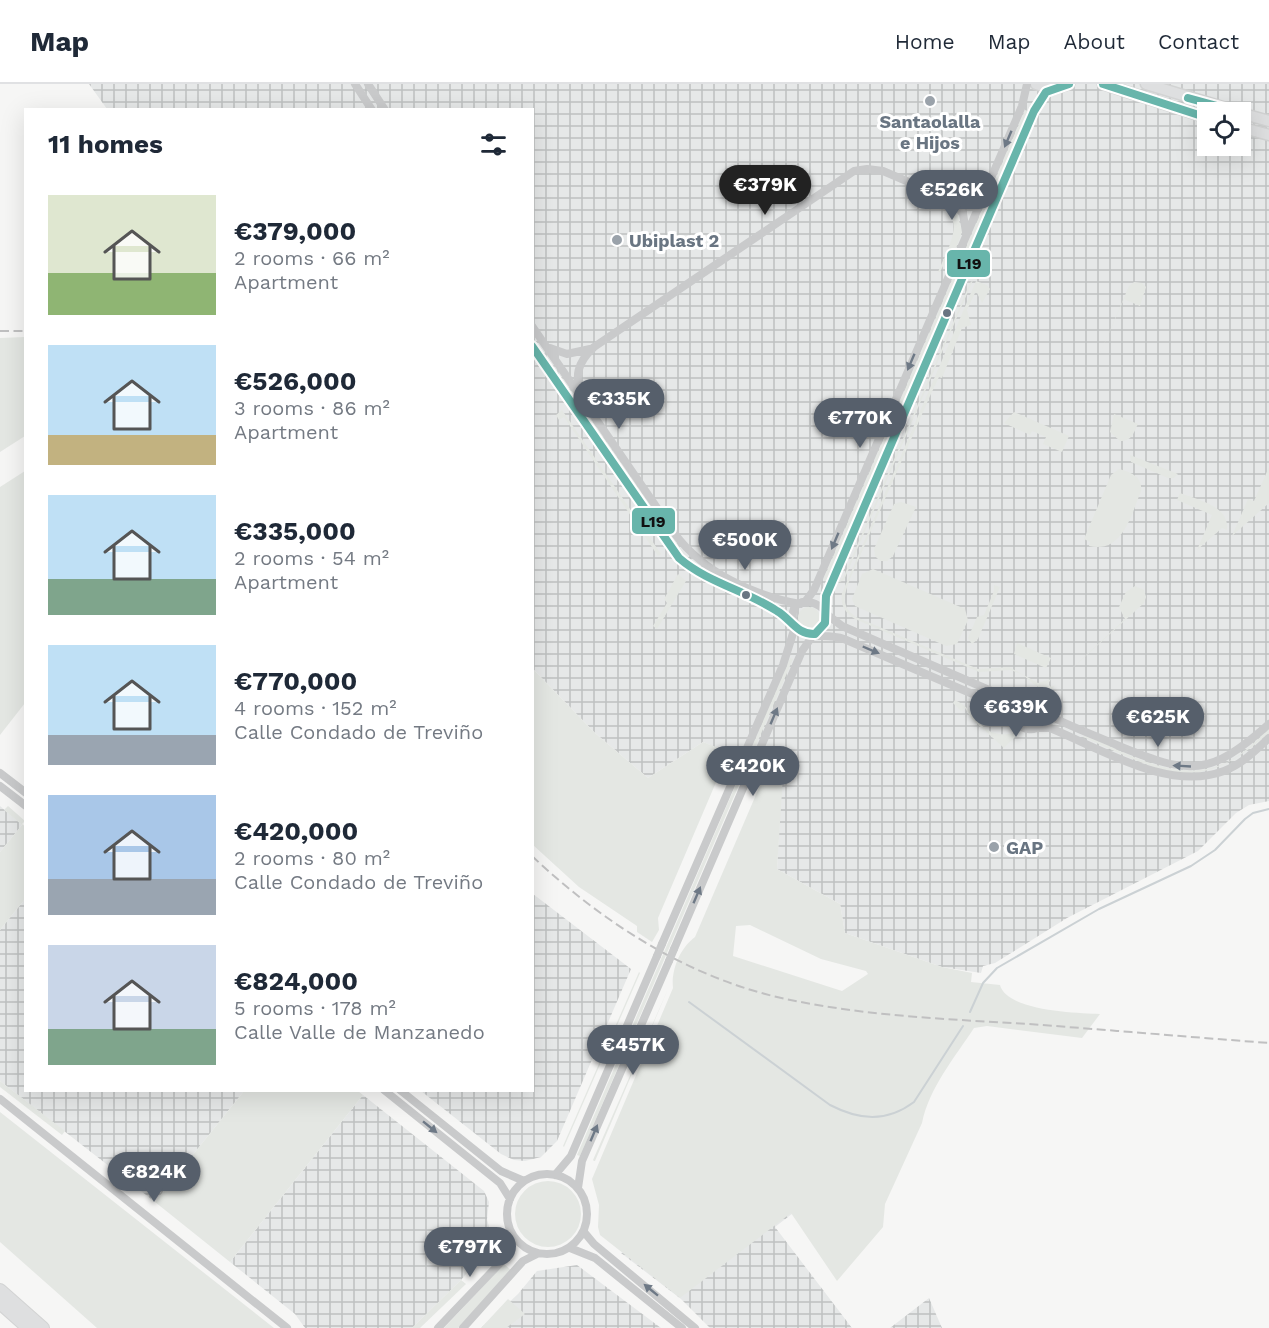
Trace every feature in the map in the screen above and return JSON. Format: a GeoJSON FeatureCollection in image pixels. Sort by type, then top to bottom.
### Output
{"type":"FeatureCollection","features":[{"type":"Feature","properties":{"kind":"main road"},"geometry":{"type":"LineString","coordinates":[[1036,84],[1053,89],[1068,84]]}},
{"type":"Feature","properties":{"kind":"main road"},"geometry":{"type":"LineString","coordinates":[[1103,84],[1197,114]]}},
{"type":"Feature","properties":{"kind":"main road"},"geometry":{"type":"LineString","coordinates":[[1146,84],[1204,102]]}},
{"type":"Feature","properties":{"kind":"main road"},"geometry":{"type":"LineString","coordinates":[[1251,116],[1269,121]]}},
{"type":"Feature","properties":{"kind":"main road"},"geometry":{"type":"LineString","coordinates":[[1251,130],[1269,135]]}},
{"type":"Feature","properties":{"kind":"main road"},"geometry":{"type":"LineString","coordinates":[[0,1290],[43,1328]]}},
{"type":"Feature","properties":{"kind":"main road"},"geometry":{"type":"LineString","coordinates":[[0,1304],[28,1328]]}},
{"type":"Feature","properties":{"kind":"street"},"geometry":{"type":"LineString","coordinates":[[355,84],[371,108]]}},
{"type":"Feature","properties":{"kind":"street"},"geometry":{"type":"LineString","coordinates":[[368,84],[384,108]]}},
{"type":"Feature","properties":{"kind":"street"},"geometry":{"type":"LineString","coordinates":[[555,1175],[571,1156],[785,660],[794,626],[793,612],[814,590],[1024,100],[1027,84]]}},
{"type":"Feature","properties":{"kind":"street"},"geometry":{"type":"LineString","coordinates":[[578,1188],[582,1161],[802,651],[824,626],[824,611],[831,585],[1034,111],[1043,96],[1053,89]]}},
{"type":"Feature","properties":{"kind":"street"},"geometry":{"type":"LineString","coordinates":[[582,398],[577,384],[577,371],[582,360],[594,347],[854,171],[867,169],[883,171],[951,200],[963,214],[966,235]]}},
{"type":"Feature","properties":{"kind":"street"},"geometry":{"type":"LineString","coordinates":[[951,200],[975,197],[989,183]]}},
{"type":"Feature","properties":{"kind":"street"},"geometry":{"type":"LineString","coordinates":[[534,329],[691,554],[725,576],[781,600],[815,602],[842,626],[996,693],[1014,699],[1034,697],[1041,701],[1046,714],[1042,724],[1033,729]]}},
{"type":"Feature","properties":{"kind":"street"},"geometry":{"type":"LineString","coordinates":[[546,345],[554,351],[567,354],[594,347]]}},
{"type":"Feature","properties":{"kind":"street"},"geometry":{"type":"LineString","coordinates":[[534,348],[679,558],[699,575],[777,610],[804,634],[844,639],[1003,707],[1021,726],[1033,729],[1050,728],[1154,772],[1188,778],[1229,769],[1249,756],[1269,738]]}},
{"type":"Feature","properties":{"kind":"street"},"geometry":{"type":"LineString","coordinates":[[1015,719],[1015,707],[1025,698]]}},
{"type":"Feature","properties":{"kind":"street"},"geometry":{"type":"LineString","coordinates":[[1046,714],[1162,764],[1185,767],[1215,763],[1227,758],[1269,724]]}},
{"type":"Feature","properties":{"kind":"street"},"geometry":{"type":"LineString","coordinates":[[0,773],[24,791]]}},
{"type":"Feature","properties":{"kind":"street"},"geometry":{"type":"LineString","coordinates":[[0,786],[24,804]]}},
{"type":"Feature","properties":{"kind":"street"},"geometry":{"type":"LineString","coordinates":[[386,1092],[500,1183],[510,1199]]}},
{"type":"Feature","properties":{"kind":"street"},"geometry":{"type":"LineString","coordinates":[[402,1092],[501,1171],[524,1181]]}},
{"type":"Feature","properties":{"kind":"street"},"geometry":{"type":"LineString","coordinates":[[0,1099],[287,1328]]}},
{"type":"Feature","properties":{"kind":"street"},"geometry":{"type":"LineString","coordinates":[[542,1174],[555,1175],[564,1177],[578,1188],[587,1208],[584,1232],[570,1248],[548,1255],[537,1254],[520,1245],[514,1237],[507,1216],[510,1199],[524,1181],[542,1174]]}},
{"type":"Feature","properties":{"kind":"street"},"geometry":{"type":"LineString","coordinates":[[584,1232],[594,1244],[695,1328]]}},
{"type":"Feature","properties":{"kind":"street"},"geometry":{"type":"LineString","coordinates":[[438,1328],[502,1260],[514,1237]]}},
{"type":"Feature","properties":{"kind":"street"},"geometry":{"type":"LineString","coordinates":[[570,1248],[595,1258],[682,1328]]}},
{"type":"Feature","properties":{"kind":"street"},"geometry":{"type":"LineString","coordinates":[[463,1328],[523,1261],[537,1254]]}},
{"type":"Feature","properties":{"kind":"shaded area"},"geometry":{"type":"Polygon","coordinates":[[[89,84],[1269,84],[1269,801],[1249,805],[1236,813],[1198,851],[1067,918],[995,963],[983,966],[981,973],[942,967],[845,933],[840,904],[777,869],[782,776],[703,742],[648,778],[595,733],[534,670],[534,108],[106,108],[89,84]]]}},
{"type":"Feature","properties":{"kind":"shaded area"},"geometry":{"type":"Polygon","coordinates":[[[1025,110],[1028,111],[827,581],[823,580],[1025,110]]]}},
{"type":"Feature","properties":{"kind":"shaded area"},"geometry":{"type":"Polygon","coordinates":[[[940,200],[957,212],[962,232],[955,251],[949,254],[938,272],[950,244],[954,226],[947,210],[939,203],[940,200]]]}},
{"type":"Feature","properties":{"kind":"shaded area"},"geometry":{"type":"Polygon","coordinates":[[[973,280],[844,580],[835,584],[843,578],[973,280]]]}},
{"type":"Feature","properties":{"kind":"shaded area"},"geometry":{"type":"Polygon","coordinates":[[[976,281],[987,285],[990,289],[982,303],[975,293],[967,310],[971,325],[962,328],[942,378],[939,377],[930,396],[850,579],[845,604],[856,617],[978,669],[1009,667],[1038,683],[1051,679],[1048,684],[1051,687],[1056,685],[1049,691],[1036,686],[1023,675],[1011,670],[979,672],[855,619],[848,614],[842,601],[842,593],[976,281]]]}},
{"type":"Feature","properties":{"kind":"shaded area"},"geometry":{"type":"Polygon","coordinates":[[[1134,282],[1142,283],[1146,287],[1140,306],[1124,299],[1099,356],[1129,286],[1134,282]]]}},
{"type":"Feature","properties":{"kind":"shaded area"},"geometry":{"type":"Polygon","coordinates":[[[24,337],[24,437],[0,452],[0,338],[24,337]]]}},
{"type":"Feature","properties":{"kind":"shaded area"},"geometry":{"type":"Polygon","coordinates":[[[534,337],[685,555],[711,575],[771,601],[770,603],[709,575],[682,555],[534,337]]]}},
{"type":"Feature","properties":{"kind":"shaded area"},"geometry":{"type":"Polygon","coordinates":[[[562,410],[661,554],[658,556],[564,417],[559,420],[556,415],[562,410]]]}},
{"type":"Feature","properties":{"kind":"shaded area"},"geometry":{"type":"Polygon","coordinates":[[[1014,412],[1069,436],[1062,452],[1043,444],[1046,437],[1032,431],[1030,435],[1004,423],[1014,412]]]}},
{"type":"Feature","properties":{"kind":"shaded area"},"geometry":{"type":"Polygon","coordinates":[[[1114,414],[1138,424],[1132,436],[1127,440],[1120,441],[1110,432],[1114,414]]]}},
{"type":"Feature","properties":{"kind":"shaded area"},"geometry":{"type":"Polygon","coordinates":[[[1130,455],[1178,474],[1174,478],[1168,478],[1131,462],[1130,455]]]}},
{"type":"Feature","properties":{"kind":"shaded area"},"geometry":{"type":"Polygon","coordinates":[[[1269,467],[1269,503],[1232,536],[1248,499],[1254,501],[1269,467]]]}},
{"type":"Feature","properties":{"kind":"shaded area"},"geometry":{"type":"Polygon","coordinates":[[[1119,469],[1138,479],[1141,491],[1124,531],[1117,539],[1100,547],[1089,546],[1090,542],[1084,539],[1111,475],[1119,469]]]}},
{"type":"Feature","properties":{"kind":"shaded area"},"geometry":{"type":"Polygon","coordinates":[[[24,472],[24,704],[0,735],[0,487],[24,472]]]}},
{"type":"Feature","properties":{"kind":"shaded area"},"geometry":{"type":"Polygon","coordinates":[[[1180,493],[1204,501],[1218,510],[1227,522],[1227,530],[1222,528],[1197,550],[1212,515],[1177,500],[1180,493]]]}},
{"type":"Feature","properties":{"kind":"shaded area"},"geometry":{"type":"Polygon","coordinates":[[[901,502],[916,507],[893,556],[887,561],[880,561],[875,556],[874,549],[894,504],[901,502]]]}},
{"type":"Feature","properties":{"kind":"shaded area"},"geometry":{"type":"Polygon","coordinates":[[[873,569],[965,609],[968,620],[957,644],[946,646],[855,606],[852,599],[862,574],[873,569]]]}},
{"type":"Feature","properties":{"kind":"shaded area"},"geometry":{"type":"Polygon","coordinates":[[[678,574],[686,581],[657,629],[653,626],[667,603],[664,599],[678,574]]]}},
{"type":"Feature","properties":{"kind":"shaded area"},"geometry":{"type":"Polygon","coordinates":[[[994,585],[1000,587],[978,639],[972,644],[968,638],[977,617],[984,615],[994,591],[994,585]]]}},
{"type":"Feature","properties":{"kind":"shaded area"},"geometry":{"type":"Polygon","coordinates":[[[1135,586],[1144,590],[1146,597],[1144,603],[1056,683],[1125,619],[1119,607],[1126,592],[1135,586]]]}},
{"type":"Feature","properties":{"kind":"shaded area"},"geometry":{"type":"Polygon","coordinates":[[[809,607],[817,610],[820,618],[817,626],[809,629],[801,626],[798,618],[801,610],[809,607]]]}},
{"type":"Feature","properties":{"kind":"shaded area"},"geometry":{"type":"Polygon","coordinates":[[[1017,643],[1051,658],[1046,668],[1014,654],[1017,643]]]}},
{"type":"Feature","properties":{"kind":"shaded area"},"geometry":{"type":"Polygon","coordinates":[[[790,658],[793,659],[580,1156],[577,1155],[790,658]]]}},
{"type":"Feature","properties":{"kind":"shaded area"},"geometry":{"type":"Polygon","coordinates":[[[534,670],[595,733],[648,778],[703,742],[729,752],[720,772],[715,769],[711,776],[717,780],[658,918],[659,930],[652,942],[637,932],[637,926],[579,887],[534,846],[534,670]]]}},
{"type":"Feature","properties":{"kind":"shaded area"},"geometry":{"type":"Polygon","coordinates":[[[955,700],[967,708],[983,727],[995,733],[1018,734],[1004,748],[971,718],[965,708],[961,711],[953,703],[955,700]]]}},
{"type":"Feature","properties":{"kind":"shaded area"},"geometry":{"type":"Polygon","coordinates":[[[1269,729],[1269,733],[1243,753],[1234,758],[1269,729]]]}},
{"type":"Feature","properties":{"kind":"shaded area"},"geometry":{"type":"Polygon","coordinates":[[[1085,735],[1139,759],[1177,769],[1196,770],[1214,767],[1232,760],[1220,766],[1199,772],[1179,773],[1136,760],[1083,737],[1085,735]]]}},
{"type":"Feature","properties":{"kind":"shaded area"},"geometry":{"type":"Polygon","coordinates":[[[767,769],[783,776],[777,869],[840,904],[845,933],[942,967],[972,973],[971,982],[1000,985],[1005,994],[1028,1005],[1060,1011],[1100,1014],[1082,1038],[987,1026],[974,1028],[930,1097],[922,1123],[885,1204],[883,1227],[837,1281],[791,1213],[680,1298],[600,1235],[599,1205],[592,1179],[673,988],[673,974],[678,960],[685,947],[695,937],[767,769]],[[750,925],[736,926],[733,956],[842,991],[868,974],[866,971],[821,959],[750,925]]]}},
{"type":"Feature","properties":{"kind":"shaded area"},"geometry":{"type":"Polygon","coordinates":[[[0,806],[22,825],[0,852],[0,806]]]}},
{"type":"Feature","properties":{"kind":"shaded area"},"geometry":{"type":"Polygon","coordinates":[[[8,806],[24,820],[22,824],[24,826],[24,900],[0,930],[0,852],[22,825],[4,810],[8,806]]]}},
{"type":"Feature","properties":{"kind":"shaded area"},"geometry":{"type":"Polygon","coordinates":[[[534,895],[631,969],[557,1141],[541,1157],[525,1161],[514,1160],[501,1154],[422,1092],[534,1092],[534,895]]]}},
{"type":"Feature","properties":{"kind":"shaded area"},"geometry":{"type":"Polygon","coordinates":[[[24,900],[24,1092],[243,1092],[155,1202],[0,1081],[0,930],[24,900]]]}},
{"type":"Feature","properties":{"kind":"shaded area"},"geometry":{"type":"Polygon","coordinates":[[[640,973],[564,1147],[563,1146],[640,973]]]}},
{"type":"Feature","properties":{"kind":"shaded area"},"geometry":{"type":"Polygon","coordinates":[[[668,989],[595,1161],[594,1161],[593,1160],[668,989]]]}},
{"type":"Feature","properties":{"kind":"shaded area"},"geometry":{"type":"Polygon","coordinates":[[[0,1081],[65,1131],[62,1135],[0,1087],[0,1081]]]}},
{"type":"Feature","properties":{"kind":"shaded area"},"geometry":{"type":"Polygon","coordinates":[[[243,1092],[359,1092],[363,1095],[230,1262],[155,1202],[243,1092]]]}},
{"type":"Feature","properties":{"kind":"shaded area"},"geometry":{"type":"Polygon","coordinates":[[[363,1095],[484,1191],[489,1202],[487,1219],[493,1242],[461,1280],[412,1328],[305,1328],[295,1314],[230,1262],[363,1095]]]}},
{"type":"Feature","properties":{"kind":"shaded area"},"geometry":{"type":"Polygon","coordinates":[[[0,1112],[274,1328],[97,1328],[0,1242],[0,1112]]]}},
{"type":"Feature","properties":{"kind":"shaded area"},"geometry":{"type":"Polygon","coordinates":[[[850,1169],[775,1227],[852,1328],[710,1328],[681,1299],[621,1253],[850,1169]]]}},
{"type":"Feature","properties":{"kind":"shaded area"},"geometry":{"type":"Polygon","coordinates":[[[541,1181],[555,1181],[567,1186],[576,1195],[581,1214],[579,1227],[572,1238],[555,1247],[541,1247],[529,1242],[520,1233],[515,1221],[515,1207],[520,1195],[529,1186],[541,1181]]]}},
{"type":"Feature","properties":{"kind":"shaded area"},"geometry":{"type":"Polygon","coordinates":[[[504,1264],[511,1270],[458,1328],[444,1328],[504,1264]]]}},
{"type":"Feature","properties":{"kind":"shaded area"},"geometry":{"type":"Polygon","coordinates":[[[577,1265],[661,1328],[481,1328],[518,1294],[537,1271],[577,1265]]]}},
{"type":"Feature","properties":{"kind":"shaded area"},"geometry":{"type":"Polygon","coordinates":[[[461,1280],[466,1284],[420,1328],[412,1328],[461,1280]]]}},
{"type":"Feature","properties":{"kind":"shaded area"},"geometry":{"type":"Polygon","coordinates":[[[929,1298],[942,1328],[890,1328],[929,1298]]]}},
{"type":"Feature","properties":{"kind":"shaded area"},"geometry":{"type":"Polygon","coordinates":[[[508,1299],[525,1314],[506,1328],[481,1328],[508,1299]]]}},
{"type":"Feature","properties":{"kind":"waterway"},"geometry":{"type":"LineString","coordinates":[[970,1012],[983,983],[997,968],[1099,909],[1191,866],[1215,850],[1253,813],[1269,809]]}},
{"type":"Feature","properties":{"kind":"waterway"},"geometry":{"type":"LineString","coordinates":[[689,1002],[830,1105],[851,1114],[872,1117],[893,1113],[914,1102],[963,1026]]}},
{"type":"Feature","properties":{"kind":"railway"},"geometry":{"type":"LineString","coordinates":[[0,331],[24,331]]}},
{"type":"Feature","properties":{"kind":"railway"},"geometry":{"type":"LineString","coordinates":[[534,858],[586,902],[646,943],[709,975],[777,997],[840,1009],[903,1016],[1269,1043]]}},
{"type":"Feature","properties":{"kind":"transit line","name":"L19"},"geometry":{"type":"LineString","coordinates":[[534,349],[679,558],[702,574],[782,614],[803,632],[815,634],[825,623],[826,596],[1034,111],[1046,92],[1069,84]]}},
{"type":"Feature","properties":{"kind":"transit line","name":"L19"},"geometry":{"type":"LineString","coordinates":[[1103,84],[1197,114]]}},
{"type":"Feature","properties":{"kind":"transit line","name":"L19"},"geometry":{"type":"LineString","coordinates":[[1188,98],[1203,102]]}},
{"type":"Feature","properties":{"kind":"place","name":"Santaolalla e Hijos"},"geometry":{"type":"Point","coordinates":[930,101]}},
{"type":"Feature","properties":{"kind":"place","name":"Ubiplast 2"},"geometry":{"type":"Point","coordinates":[617,240]}},
{"type":"Feature","properties":{"kind":"place","name":"GAP"},"geometry":{"type":"Point","coordinates":[994,847]}}]}
